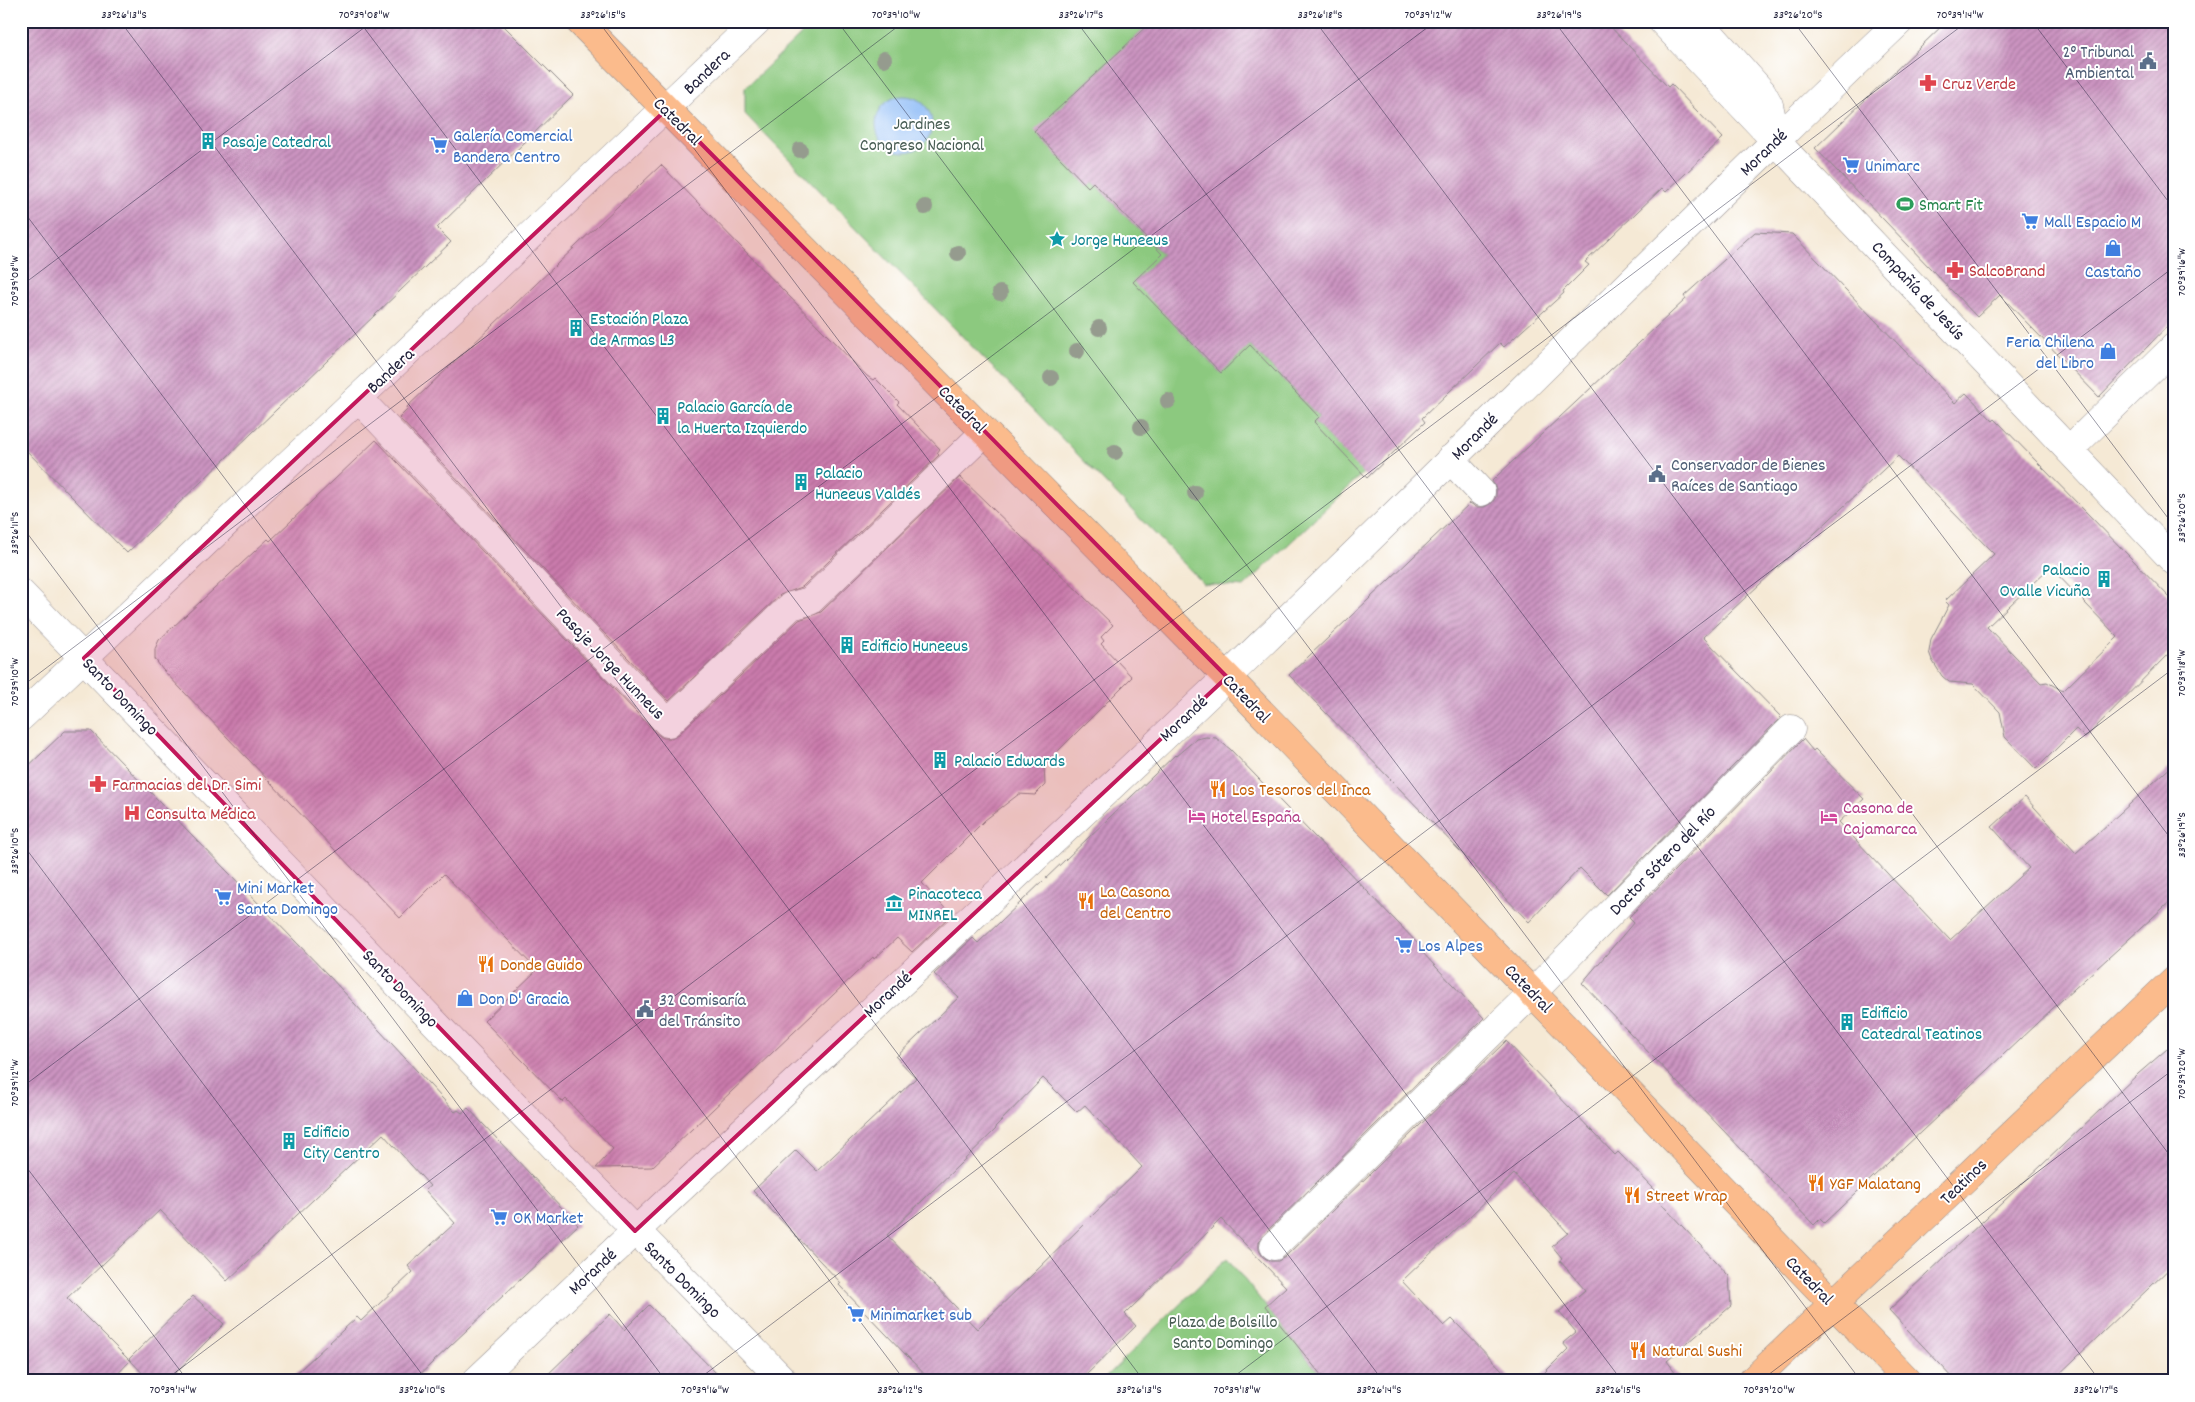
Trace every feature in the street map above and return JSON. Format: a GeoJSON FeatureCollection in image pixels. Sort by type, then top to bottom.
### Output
{"type":"FeatureCollection","features":[{"type":"Feature","properties":{"kind":"main road","name":"Catedral"},"geometry":{"type":"LineString","coordinates":[[579,21],[1227,677],[1908,1381]]}},
{"type":"Feature","properties":{"kind":"main road","name":"Teatinos"},"geometry":{"type":"LineString","coordinates":[[1752,1381],[2174,980]]}},
{"type":"Feature","properties":{"kind":"street","name":"Bandera"},"geometry":{"type":"LineString","coordinates":[[21,717],[667,109],[757,21]]}},
{"type":"Feature","properties":{"kind":"street","name":"Compañía de Jesús"},"geometry":{"type":"LineString","coordinates":[[1662,21],[1776,139],[2174,561]]}},
{"type":"Feature","properties":{"kind":"street"},"geometry":{"type":"LineString","coordinates":[[1699,21],[1762,92],[1769,105],[1776,139]]}},
{"type":"Feature","properties":{"kind":"street","name":"Morandé"},"geometry":{"type":"LineString","coordinates":[[476,1381],[1227,677],[1776,139],[1874,32],[1900,21]]}},
{"type":"Feature","properties":{"kind":"street"},"geometry":{"type":"LineString","coordinates":[[2069,450],[2174,347]]}},
{"type":"Feature","properties":{"kind":"street","name":"Pasaje Jorge Hunneus"},"geometry":{"type":"LineString","coordinates":[[359,399],[668,723],[791,606],[810,601],[985,432]]}},
{"type":"Feature","properties":{"kind":"street"},"geometry":{"type":"LineString","coordinates":[[1450,459],[1481,492]]}},
{"type":"Feature","properties":{"kind":"street","name":"Santo Domingo"},"geometry":{"type":"LineString","coordinates":[[21,593],[635,1231],[784,1381]]}},
{"type":"Feature","properties":{"kind":"street","name":"Doctor Sótero del Río"},"geometry":{"type":"LineString","coordinates":[[1274,1246],[1532,992],[1791,729]]}},
{"type":"Feature","properties":{"kind":"highlighted area"},"geometry":{"type":"Polygon","coordinates":[[[667,109],[1227,677],[635,1231],[84,658],[667,109]]]}},
{"type":"Feature","properties":{"kind":"green space","name":"Jardines Congreso Nacional"},"geometry":{"type":"Polygon","coordinates":[[[815,21],[1152,21],[1035,131],[1088,187],[1093,182],[1162,254],[1134,282],[1221,373],[1250,345],[1319,417],[1314,422],[1363,473],[1244,587],[1204,584],[745,114],[745,88],[815,21]]]}},
{"type":"Feature","properties":{"kind":"green space","name":"Plaza de Bolsillo Santo Domingo"},"geometry":{"type":"Polygon","coordinates":[[[1227,1258],[1326,1381],[1102,1381],[1227,1258]]]}},
{"type":"Feature","properties":{"kind":"water"},"geometry":{"type":"Polygon","coordinates":[[[904,96],[919,101],[927,109],[932,124],[927,139],[919,147],[904,152],[889,147],[881,139],[876,124],[881,109],[889,101],[904,96]]]}},
{"type":"Feature","properties":{"kind":"building"},"geometry":{"type":"Polygon","coordinates":[[[21,21],[499,21],[573,95],[437,228],[451,242],[127,553],[21,445],[21,21]]]}},
{"type":"Feature","properties":{"kind":"building"},"geometry":{"type":"Polygon","coordinates":[[[1152,21],[1605,21],[1668,87],[1671,84],[1723,138],[1666,192],[1662,188],[1585,262],[1589,265],[1563,291],[1564,293],[1504,347],[1500,343],[1422,418],[1425,422],[1367,478],[1314,422],[1319,417],[1250,345],[1221,373],[1133,282],[1162,254],[1093,182],[1088,187],[1034,131],[1152,21]]]}},
{"type":"Feature","properties":{"kind":"building","name":"Mall Espacio M"},"geometry":{"type":"Polygon","coordinates":[[[1947,21],[2174,21],[2174,319],[2099,397],[2000,295],[1977,317],[1815,148],[1947,21]]]}},
{"type":"Feature","properties":{"kind":"building"},"geometry":{"type":"Polygon","coordinates":[[[661,165],[867,376],[873,380],[875,378],[899,402],[897,404],[940,449],[937,453],[939,455],[802,587],[780,595],[669,701],[399,418],[408,409],[407,407],[661,165]]]}},
{"type":"Feature","properties":{"kind":"building"},"geometry":{"type":"Polygon","coordinates":[[[1755,232],[1792,234],[1955,403],[1966,393],[1993,421],[1995,419],[2174,602],[2174,648],[2085,738],[2076,729],[2036,769],[2005,737],[2000,712],[1973,684],[1949,682],[1942,676],[1932,660],[1929,652],[1931,639],[1949,605],[1945,601],[1994,554],[1898,456],[1703,637],[1781,717],[1607,895],[1580,868],[1529,922],[1289,675],[1470,503],[1476,507],[1484,507],[1492,503],[1496,497],[1496,489],[1492,481],[1686,299],[1684,296],[1755,232]],[[2050,567],[1987,627],[2041,683],[2047,682],[2063,691],[2118,637],[2050,567]]]}},
{"type":"Feature","properties":{"kind":"building"},"geometry":{"type":"Polygon","coordinates":[[[376,440],[657,734],[663,738],[671,738],[679,734],[799,620],[821,612],[960,477],[1113,625],[1101,637],[1104,641],[1101,644],[1132,677],[1044,765],[1045,785],[1035,795],[1019,794],[985,820],[922,883],[951,915],[912,952],[897,938],[874,959],[873,957],[652,1167],[596,1168],[613,1149],[566,1099],[563,1102],[484,1021],[537,970],[444,874],[400,918],[162,669],[155,659],[155,649],[159,640],[268,539],[270,541],[376,440]]]}},
{"type":"Feature","properties":{"kind":"building"},"geometry":{"type":"Polygon","coordinates":[[[65,731],[91,731],[329,976],[455,1112],[458,1110],[462,1113],[468,1108],[578,1225],[413,1381],[288,1381],[357,1317],[361,1321],[413,1272],[408,1266],[455,1223],[425,1190],[430,1186],[383,1134],[227,1281],[160,1210],[67,1298],[130,1361],[111,1381],[21,1381],[21,773],[65,731]]]}},
{"type":"Feature","properties":{"kind":"building"},"geometry":{"type":"Polygon","coordinates":[[[1216,738],[1230,749],[1423,949],[1421,951],[1484,1018],[1263,1235],[1259,1242],[1259,1250],[1263,1257],[1270,1261],[1278,1261],[1285,1257],[1506,1041],[1615,1155],[1618,1152],[1655,1190],[1652,1194],[1729,1276],[1731,1306],[1667,1361],[1682,1381],[1536,1381],[1568,1349],[1563,1343],[1576,1332],[1559,1312],[1585,1290],[1560,1261],[1562,1258],[1552,1246],[1568,1233],[1514,1174],[1402,1281],[1444,1326],[1452,1319],[1513,1381],[1326,1381],[1265,1306],[1286,1287],[1221,1219],[1125,1314],[1136,1326],[1080,1381],[931,1381],[839,1285],[841,1283],[753,1191],[796,1150],[817,1171],[916,1078],[896,1057],[959,997],[934,974],[973,938],[978,943],[1175,755],[1196,739],[1216,738]],[[1043,1078],[995,1127],[996,1129],[887,1235],[977,1329],[1142,1167],[1085,1105],[1077,1112],[1043,1078]]]}},
{"type":"Feature","properties":{"kind":"building"},"geometry":{"type":"Polygon","coordinates":[[[1803,739],[1813,751],[1815,749],[1864,799],[1839,822],[1950,940],[2029,868],[1992,827],[2025,797],[2076,853],[2174,764],[2174,898],[2052,1009],[1824,1223],[1820,1219],[1814,1225],[1582,983],[1634,922],[1629,917],[1803,739]]]}},
{"type":"Feature","properties":{"kind":"building"},"geometry":{"type":"Polygon","coordinates":[[[2174,1043],[2174,1264],[2052,1381],[1956,1381],[1889,1310],[2138,1074],[2174,1043]]]}},
{"type":"Feature","properties":{"kind":"building"},"geometry":{"type":"Polygon","coordinates":[[[193,1296],[224,1324],[167,1381],[150,1381],[129,1359],[193,1296]]]}},
{"type":"Feature","properties":{"kind":"building"},"geometry":{"type":"Polygon","coordinates":[[[649,1305],[724,1381],[541,1381],[610,1314],[624,1330],[649,1305]]]}},
{"type":"Feature","properties":{"kind":"place","name":"2° Tribunal Ambiental"},"geometry":{"type":"Point","coordinates":[2148,61]}},
{"type":"Feature","properties":{"kind":"place","name":"Cruz Verde"},"geometry":{"type":"Point","coordinates":[1928,83]}},
{"type":"Feature","properties":{"kind":"place","name":"Pasaje Catedral"},"geometry":{"type":"Point","coordinates":[208,141]}},
{"type":"Feature","properties":{"kind":"place","name":"Galería Comercial Bandera Centro"},"geometry":{"type":"Point","coordinates":[439,145]}},
{"type":"Feature","properties":{"kind":"place","name":"Unimarc"},"geometry":{"type":"Point","coordinates":[1851,165]}},
{"type":"Feature","properties":{"kind":"place","name":"Smart Fit"},"geometry":{"type":"Point","coordinates":[1905,204]}},
{"type":"Feature","properties":{"kind":"place","name":"Mall Espacio M"},"geometry":{"type":"Point","coordinates":[2030,221]}},
{"type":"Feature","properties":{"kind":"place","name":"Jorge Huneeus"},"geometry":{"type":"Point","coordinates":[1057,239]}},
{"type":"Feature","properties":{"kind":"place","name":"Castaño"},"geometry":{"type":"Point","coordinates":[2113,248]}},
{"type":"Feature","properties":{"kind":"place","name":"SalcoBrand"},"geometry":{"type":"Point","coordinates":[1955,270]}},
{"type":"Feature","properties":{"kind":"place","name":"Estación Plaza de Armas L3"},"geometry":{"type":"Point","coordinates":[576,328]}},
{"type":"Feature","properties":{"kind":"place","name":"Feria Chilena del Libro"},"geometry":{"type":"Point","coordinates":[2108,351]}},
{"type":"Feature","properties":{"kind":"place","name":"Palacio García de la Huerta Izquierdo"},"geometry":{"type":"Point","coordinates":[663,416]}},
{"type":"Feature","properties":{"kind":"place","name":"Conservador de Bienes Raíces de Santiago"},"geometry":{"type":"Point","coordinates":[1657,474]}},
{"type":"Feature","properties":{"kind":"place","name":"Palacio Huneeus Valdés"},"geometry":{"type":"Point","coordinates":[801,482]}},
{"type":"Feature","properties":{"kind":"place","name":"Palacio Ovalle Vicuña"},"geometry":{"type":"Point","coordinates":[2104,579]}},
{"type":"Feature","properties":{"kind":"place","name":"Edificio Huneeus"},"geometry":{"type":"Point","coordinates":[847,645]}},
{"type":"Feature","properties":{"kind":"place","name":"Palacio Edwards"},"geometry":{"type":"Point","coordinates":[940,760]}},
{"type":"Feature","properties":{"kind":"place","name":"Farmacias del Dr. Simi"},"geometry":{"type":"Point","coordinates":[98,784]}},
{"type":"Feature","properties":{"kind":"place","name":"Los Tesoros del Inca"},"geometry":{"type":"Point","coordinates":[1218,789]}},
{"type":"Feature","properties":{"kind":"place","name":"Consulta Médica"},"geometry":{"type":"Point","coordinates":[132,813]}},
{"type":"Feature","properties":{"kind":"place","name":"Hotel España"},"geometry":{"type":"Point","coordinates":[1197,816]}},
{"type":"Feature","properties":{"kind":"place","name":"Casona de Cajamarca"},"geometry":{"type":"Point","coordinates":[1829,817]}},
{"type":"Feature","properties":{"kind":"place","name":"Mini Market Santa Domingo"},"geometry":{"type":"Point","coordinates":[223,897]}},
{"type":"Feature","properties":{"kind":"place","name":"La Casona del Centro"},"geometry":{"type":"Point","coordinates":[1086,901]}},
{"type":"Feature","properties":{"kind":"place","name":"Pinacoteca MINREL"},"geometry":{"type":"Point","coordinates":[894,903]}},
{"type":"Feature","properties":{"kind":"place","name":"Los Alpes"},"geometry":{"type":"Point","coordinates":[1404,945]}},
{"type":"Feature","properties":{"kind":"place","name":"Donde Guido"},"geometry":{"type":"Point","coordinates":[486,964]}},
{"type":"Feature","properties":{"kind":"place","name":"Don D' Gracia"},"geometry":{"type":"Point","coordinates":[465,998]}},
{"type":"Feature","properties":{"kind":"place","name":"32 Comisaría del Tránsito"},"geometry":{"type":"Point","coordinates":[645,1009]}},
{"type":"Feature","properties":{"kind":"place","name":"Edificio Catedral Teatinos"},"geometry":{"type":"Point","coordinates":[1847,1022]}},
{"type":"Feature","properties":{"kind":"place","name":"Edificio City Centro"},"geometry":{"type":"Point","coordinates":[289,1141]}},
{"type":"Feature","properties":{"kind":"place","name":"YGF Malatang"},"geometry":{"type":"Point","coordinates":[1816,1183]}},
{"type":"Feature","properties":{"kind":"place","name":"Street Wrap"},"geometry":{"type":"Point","coordinates":[1632,1195]}},
{"type":"Feature","properties":{"kind":"place","name":"OK Market"},"geometry":{"type":"Point","coordinates":[499,1217]}},
{"type":"Feature","properties":{"kind":"place","name":"Minimarket sub"},"geometry":{"type":"Point","coordinates":[856,1314]}},
{"type":"Feature","properties":{"kind":"place","name":"Natural Sushi"},"geometry":{"type":"Point","coordinates":[1638,1350]}}]}
